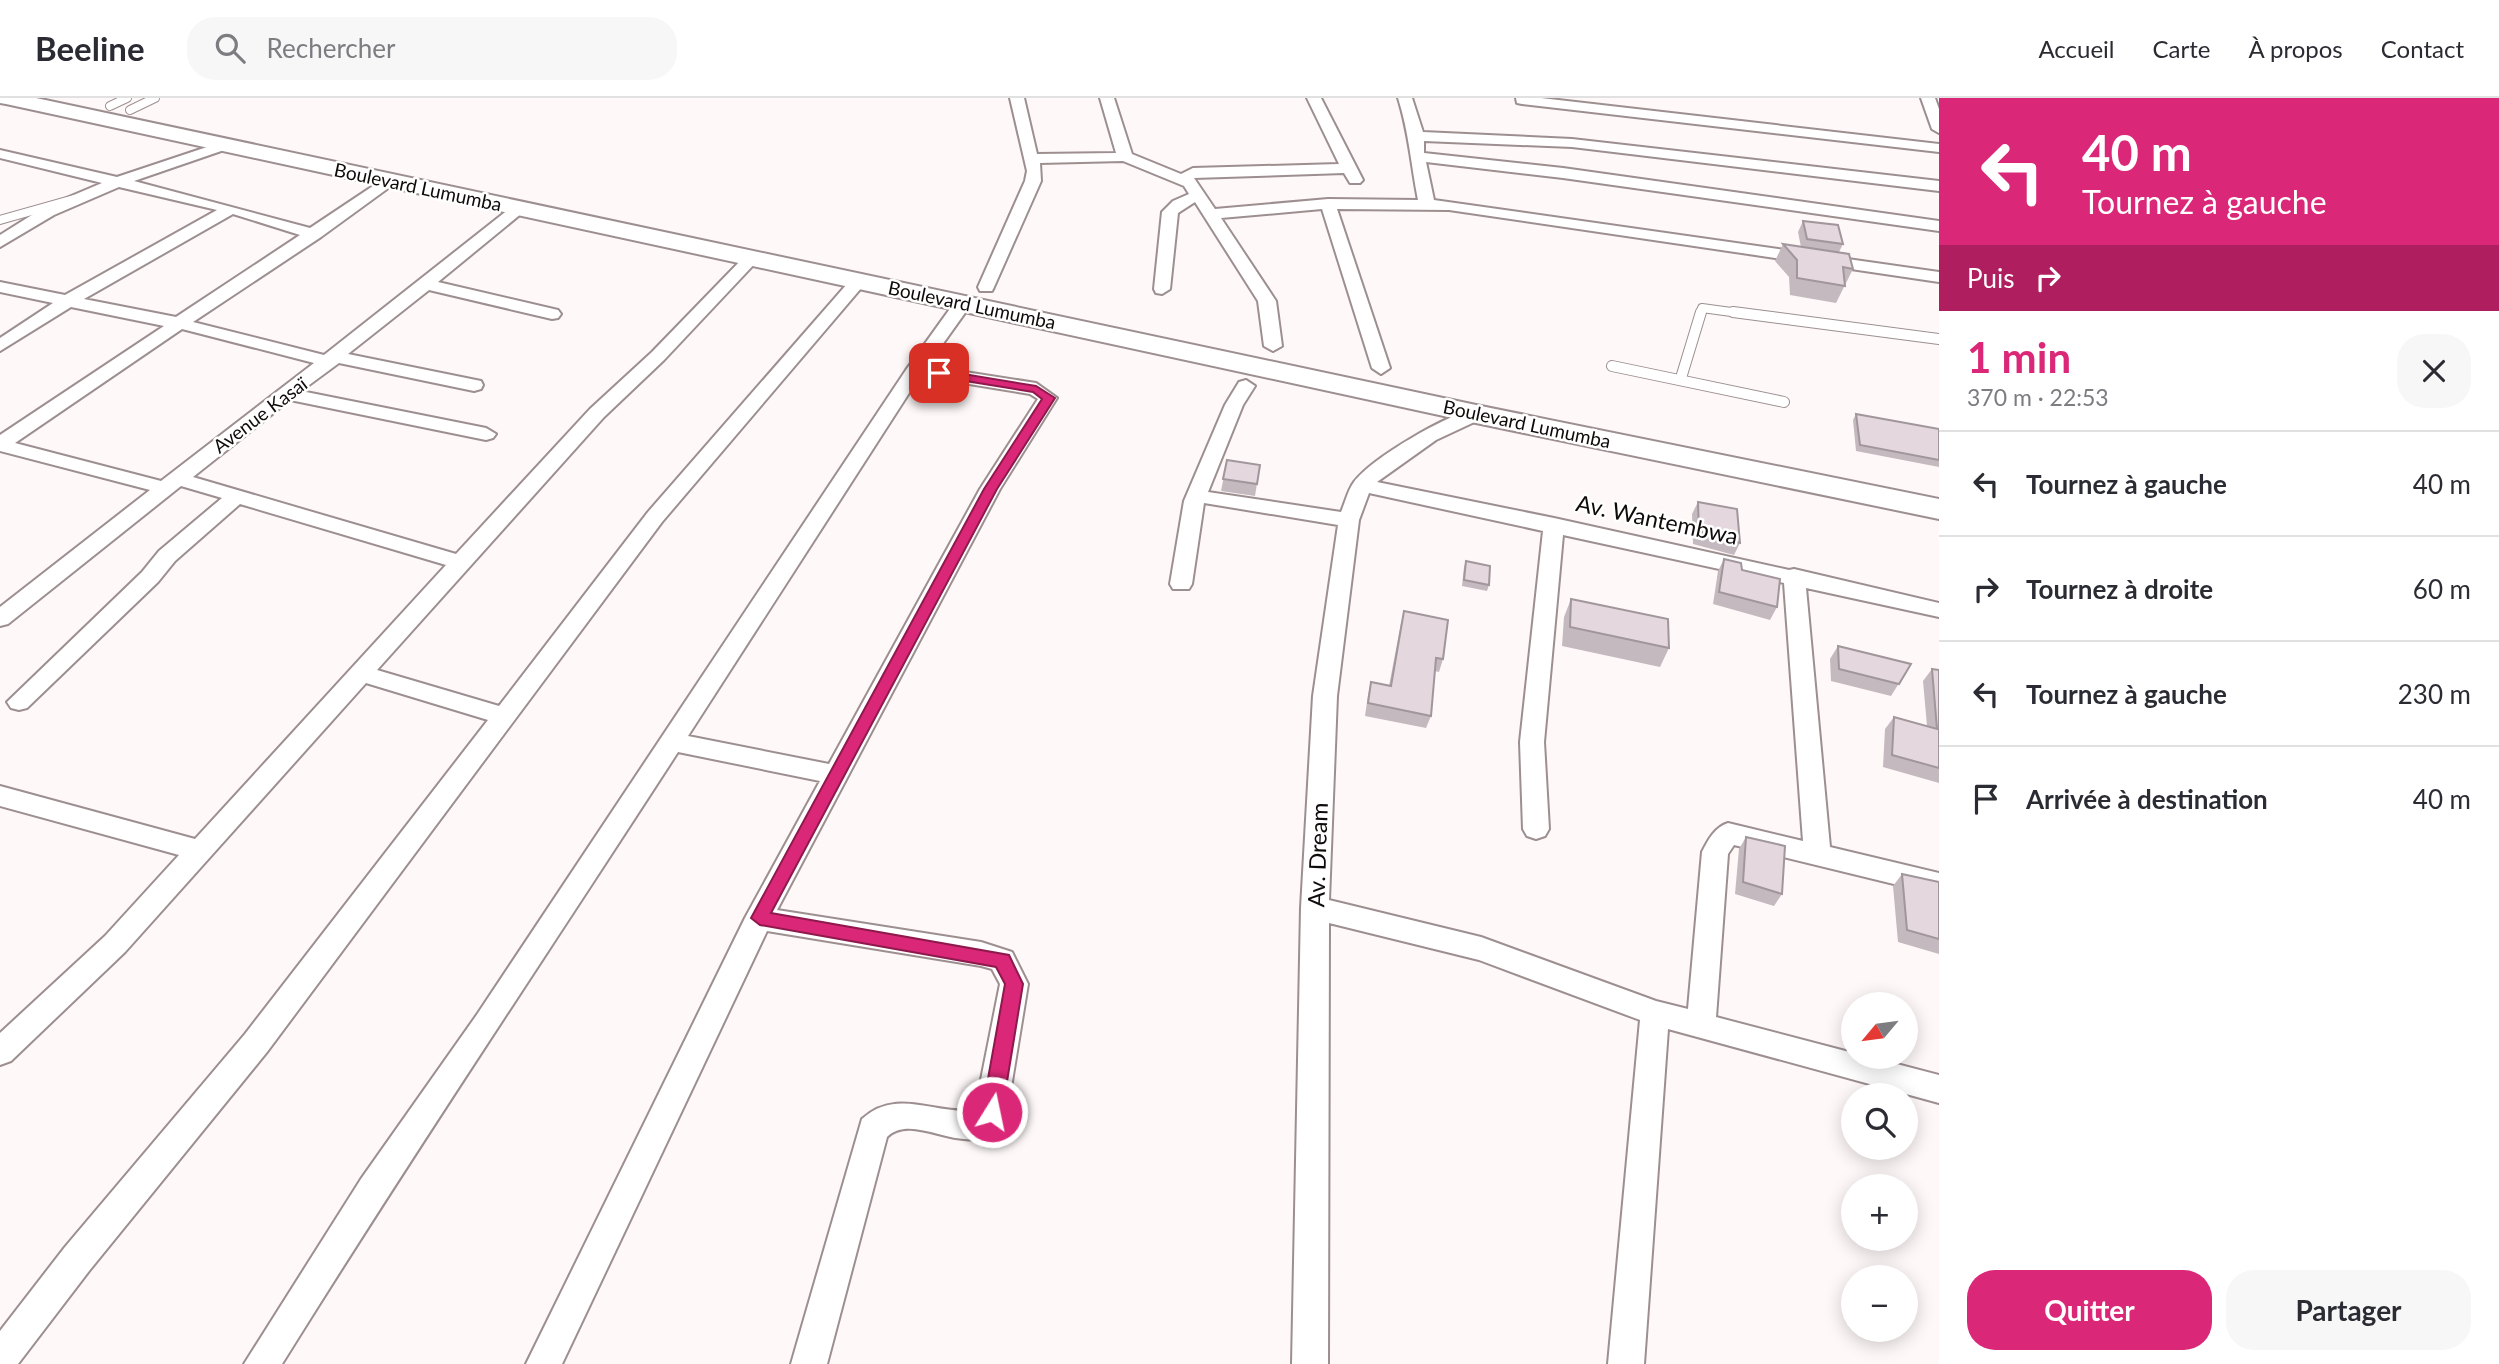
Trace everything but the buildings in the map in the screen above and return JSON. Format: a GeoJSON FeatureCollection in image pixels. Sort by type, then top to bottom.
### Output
{"type":"FeatureCollection","features":[{"type":"Feature","properties":{"kind":"highway","name":"Boulevard Lumumba"},"geometry":{"type":"LineString","coordinates":[[6,98],[1476,414],[1939,509]]}},
{"type":"Feature","properties":{"kind":"highway","name":"Boulevard Lumumba"},"geometry":{"type":"LineString","coordinates":[[69,98],[123,105],[1429,378]]}},
{"type":"Feature","properties":{"kind":"street"},"geometry":{"type":"LineString","coordinates":[[986,287],[1030,190],[1034,171],[1017,98]]}},
{"type":"Feature","properties":{"kind":"street"},"geometry":{"type":"LineString","coordinates":[[1107,98],[1125,157]]}},
{"type":"Feature","properties":{"kind":"street"},"geometry":{"type":"LineString","coordinates":[[1314,98],[1365,203]]}},
{"type":"Feature","properties":{"kind":"street"},"geometry":{"type":"LineString","coordinates":[[1405,98],[1417,136],[1417,157],[1427,204]]}},
{"type":"Feature","properties":{"kind":"street"},"geometry":{"type":"LineString","coordinates":[[1928,98],[1939,129]]}},
{"type":"Feature","properties":{"kind":"street"},"geometry":{"type":"LineString","coordinates":[[1522,100],[1939,148]]}},
{"type":"Feature","properties":{"kind":"street"},"geometry":{"type":"LineString","coordinates":[[1417,136],[1572,143],[1939,186]]}},
{"type":"Feature","properties":{"kind":"street"},"geometry":{"type":"LineString","coordinates":[[0,242],[29,223],[81,198],[222,146]]}},
{"type":"Feature","properties":{"kind":"street"},"geometry":{"type":"LineString","coordinates":[[0,154],[231,209],[315,234]]}},
{"type":"Feature","properties":{"kind":"street"},"geometry":{"type":"LineString","coordinates":[[1030,159],[1125,157],[1192,189]]}},
{"type":"Feature","properties":{"kind":"street"},"geometry":{"type":"LineString","coordinates":[[1417,157],[1563,173],[1939,226]]}},
{"type":"Feature","properties":{"kind":"street"},"geometry":{"type":"LineString","coordinates":[[1273,346],[1267,301],[1186,177],[1193,173],[1349,168]]}},
{"type":"Feature","properties":{"kind":"street"},"geometry":{"type":"LineString","coordinates":[[0,444],[390,181]]}},
{"type":"Feature","properties":{"kind":"street"},"geometry":{"type":"LineString","coordinates":[[1162,289],[1170,212],[1192,189]]}},
{"type":"Feature","properties":{"kind":"street"},"geometry":{"type":"LineString","coordinates":[[1209,214],[1328,204],[1463,206],[1608,231],[1939,277]]}},
{"type":"Feature","properties":{"kind":"street"},"geometry":{"type":"LineString","coordinates":[[1328,204],[1381,368]]}},
{"type":"Feature","properties":{"kind":"street"},"geometry":{"type":"LineString","coordinates":[[0,346],[69,300],[231,209]]}},
{"type":"Feature","properties":{"kind":"street","name":"Avenue Kasaï"},"geometry":{"type":"LineString","coordinates":[[0,619],[170,483],[289,394],[519,209]]}},
{"type":"Feature","properties":{"kind":"street"},"geometry":{"type":"LineString","coordinates":[[0,1052],[115,944],[597,413],[658,356],[752,258]]}},
{"type":"Feature","properties":{"kind":"street"},"geometry":{"type":"LineString","coordinates":[[0,1359],[93,1238],[256,1043],[655,517],[860,280]]}},
{"type":"Feature","properties":{"kind":"street"},"geometry":{"type":"LineString","coordinates":[[426,284],[552,314]]}},
{"type":"Feature","properties":{"kind":"street"},"geometry":{"type":"LineString","coordinates":[[0,287],[177,323],[333,359],[474,385]]}},
{"type":"Feature","properties":{"kind":"street"},"geometry":{"type":"LineString","coordinates":[[262,1364],[372,1191],[486,1025],[915,370],[963,303]]}},
{"type":"Feature","properties":{"kind":"street"},"geometry":{"type":"LineString","coordinates":[[544,1364],[760,918],[990,489],[1048,398],[1046,393],[1024,387],[915,370]]}},
{"type":"Feature","properties":{"kind":"street"},"geometry":{"type":"LineString","coordinates":[[1181,584],[1196,496],[1246,386]]}},
{"type":"Feature","properties":{"kind":"street"},"geometry":{"type":"LineString","coordinates":[[289,394],[486,434]]}},
{"type":"Feature","properties":{"kind":"street"},"geometry":{"type":"LineString","coordinates":[[1362,485],[1429,436],[1476,414]]}},
{"type":"Feature","properties":{"kind":"street"},"geometry":{"type":"LineString","coordinates":[[0,444],[237,496],[462,563]]}},
{"type":"Feature","properties":{"kind":"street","name":"Av. Dream"},"geometry":{"type":"LineString","coordinates":[[1310,1364],[1315,908],[1325,696],[1349,520],[1362,485]]}},
{"type":"Feature","properties":{"kind":"street","name":"Av. Wantembwa"},"geometry":{"type":"LineString","coordinates":[[1362,485],[1555,524],[1939,610]]}},
{"type":"Feature","properties":{"kind":"street"},"geometry":{"type":"LineString","coordinates":[[19,702],[150,577],[167,556],[237,496]]}},
{"type":"Feature","properties":{"kind":"street"},"geometry":{"type":"LineString","coordinates":[[1196,496],[1349,520]]}},
{"type":"Feature","properties":{"kind":"street"},"geometry":{"type":"LineString","coordinates":[[1536,829],[1532,742],[1555,524]]}},
{"type":"Feature","properties":{"kind":"street"},"geometry":{"type":"LineString","coordinates":[[1794,576],[1817,853]]}},
{"type":"Feature","properties":{"kind":"street"},"geometry":{"type":"LineString","coordinates":[[360,673],[504,716]]}},
{"type":"Feature","properties":{"kind":"street"},"geometry":{"type":"LineString","coordinates":[[672,741],[836,775]]}},
{"type":"Feature","properties":{"kind":"street"},"geometry":{"type":"LineString","coordinates":[[0,796],[199,850]]}},
{"type":"Feature","properties":{"kind":"street"},"geometry":{"type":"LineString","coordinates":[[1701,1025],[1716,852],[1721,840],[1728,833],[1939,884]]}},
{"type":"Feature","properties":{"kind":"street"},"geometry":{"type":"LineString","coordinates":[[1315,908],[1481,949],[1655,1013],[1939,1089]]}},
{"type":"Feature","properties":{"kind":"street"},"geometry":{"type":"LineString","coordinates":[[760,918],[981,954],[1002,960],[1014,984],[992,1112],[983,1123],[959,1127],[902,1114],[879,1121],[873,1129],[809,1364]]}},
{"type":"Feature","properties":{"kind":"street"},"geometry":{"type":"LineString","coordinates":[[1626,1364],[1655,1013]]}},
{"type":"Feature","properties":{"kind":"lane"},"geometry":{"type":"LineString","coordinates":[[123,105],[155,98]]}},
{"type":"Feature","properties":{"kind":"lane"},"geometry":{"type":"LineString","coordinates":[[0,220],[55,202],[81,198]]}},
{"type":"Feature","properties":{"kind":"lane"},"geometry":{"type":"LineString","coordinates":[[1681,378],[1702,308],[1939,339]]}},
{"type":"Feature","properties":{"kind":"lane"},"geometry":{"type":"LineString","coordinates":[[1612,366],[1784,401]]}},
{"type":"Feature","properties":{"kind":"route"},"geometry":{"type":"LineString","coordinates":[[939,373],[1036,389],[1046,393],[1048,398],[1045,407],[990,489],[760,918],[981,954],[1002,960],[1012,974],[1014,984],[992,1112]]}}]}
